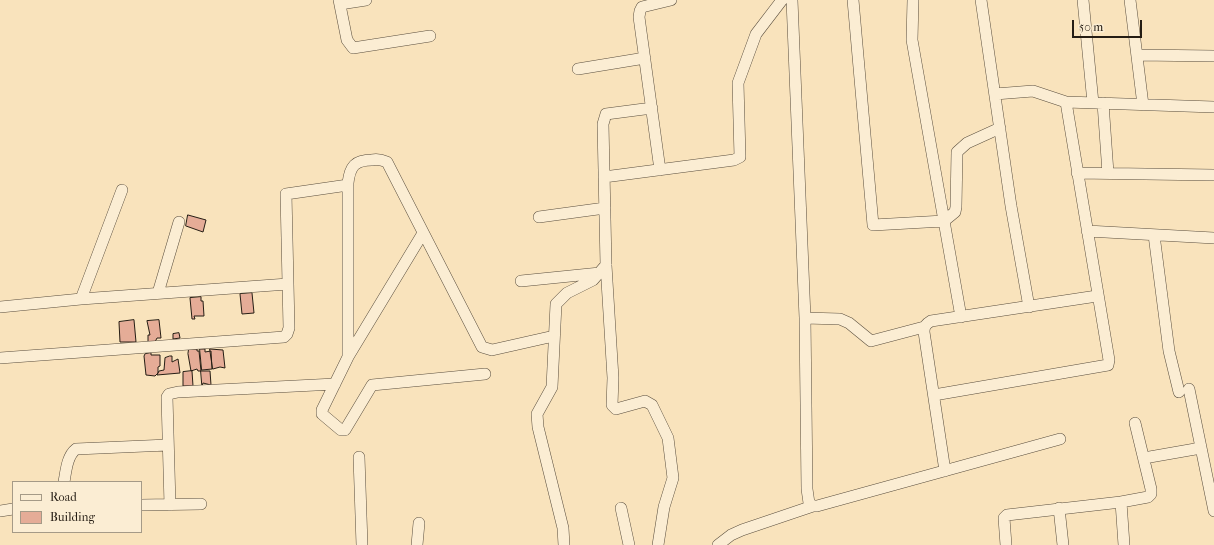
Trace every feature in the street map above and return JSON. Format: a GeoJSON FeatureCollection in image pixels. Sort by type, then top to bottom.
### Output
{"type":"FeatureCollection","features":[{"type":"Feature","properties":{"kind":"street"},"geometry":{"type":"LineString","coordinates":[[366,0],[339,2],[348,40],[353,48],[430,36]]}},
{"type":"Feature","properties":{"kind":"street"},"geometry":{"type":"LineString","coordinates":[[660,170],[639,17],[640,11],[648,4],[671,0]]}},
{"type":"Feature","properties":{"kind":"street"},"geometry":{"type":"LineString","coordinates":[[604,177],[734,160],[740,157],[738,83],[756,34],[782,0]]}},
{"type":"Feature","properties":{"kind":"street"},"geometry":{"type":"LineString","coordinates":[[792,0],[805,318],[807,488],[809,503],[813,506]]}},
{"type":"Feature","properties":{"kind":"street"},"geometry":{"type":"LineString","coordinates":[[853,0],[873,225],[944,221],[954,212],[956,207],[957,152],[967,143],[1000,128]]}},
{"type":"Feature","properties":{"kind":"street"},"geometry":{"type":"LineString","coordinates":[[913,0],[912,40],[961,317]]}},
{"type":"Feature","properties":{"kind":"street"},"geometry":{"type":"LineString","coordinates":[[981,0],[996,94],[1011,206],[1029,307]]}},
{"type":"Feature","properties":{"kind":"street"},"geometry":{"type":"LineString","coordinates":[[1083,0],[1108,173]]}},
{"type":"Feature","properties":{"kind":"street"},"geometry":{"type":"LineString","coordinates":[[1130,0],[1143,105]]}},
{"type":"Feature","properties":{"kind":"street"},"geometry":{"type":"LineString","coordinates":[[1138,55],[1214,56]]}},
{"type":"Feature","properties":{"kind":"street"},"geometry":{"type":"LineString","coordinates":[[578,69],[645,58]]}},
{"type":"Feature","properties":{"kind":"street"},"geometry":{"type":"LineString","coordinates":[[996,94],[1038,91],[1066,102],[1214,108]]}},
{"type":"Feature","properties":{"kind":"street"},"geometry":{"type":"LineString","coordinates":[[934,395],[1108,365],[1109,360],[1097,296],[1066,102]]}},
{"type":"Feature","properties":{"kind":"street"},"geometry":{"type":"LineString","coordinates":[[652,108],[606,114],[603,124],[605,208],[603,269],[613,378],[612,405],[616,409],[645,400],[652,405],[668,438],[673,478],[664,507],[658,545]]}},
{"type":"Feature","properties":{"kind":"street"},"geometry":{"type":"LineString","coordinates":[[348,357],[348,185],[354,165],[358,161],[378,159],[387,162],[482,347],[492,350],[554,336]]}},
{"type":"Feature","properties":{"kind":"street"},"geometry":{"type":"LineString","coordinates":[[1077,172],[1214,175]]}},
{"type":"Feature","properties":{"kind":"street"},"geometry":{"type":"LineString","coordinates":[[0,358],[284,337],[289,328],[286,194],[348,185]]}},
{"type":"Feature","properties":{"kind":"street"},"geometry":{"type":"LineString","coordinates":[[81,299],[122,190]]}},
{"type":"Feature","properties":{"kind":"street"},"geometry":{"type":"LineString","coordinates":[[539,217],[605,208]]}},
{"type":"Feature","properties":{"kind":"street"},"geometry":{"type":"LineString","coordinates":[[158,294],[179,222]]}},
{"type":"Feature","properties":{"kind":"street"},"geometry":{"type":"LineString","coordinates":[[1087,231],[1214,238]]}},
{"type":"Feature","properties":{"kind":"street"},"geometry":{"type":"LineString","coordinates":[[423,233],[348,357],[322,412],[343,431],[372,385],[485,374]]}},
{"type":"Feature","properties":{"kind":"street"},"geometry":{"type":"LineString","coordinates":[[1154,235],[1169,352],[1184,390],[1201,448],[1214,511]]}},
{"type":"Feature","properties":{"kind":"street"},"geometry":{"type":"LineString","coordinates":[[521,281],[603,269]]}},
{"type":"Feature","properties":{"kind":"street"},"geometry":{"type":"LineString","coordinates":[[564,545],[563,528],[536,420],[539,409],[552,387],[556,304],[564,295],[593,280],[603,269]]}},
{"type":"Feature","properties":{"kind":"street"},"geometry":{"type":"LineString","coordinates":[[0,308],[81,299],[288,284]]}},
{"type":"Feature","properties":{"kind":"street"},"geometry":{"type":"LineString","coordinates":[[805,318],[840,319],[849,323],[867,339],[874,341],[924,327],[931,321],[1097,296]]}},
{"type":"Feature","properties":{"kind":"street"},"geometry":{"type":"LineString","coordinates":[[924,327],[945,471]]}},
{"type":"Feature","properties":{"kind":"street"},"geometry":{"type":"LineString","coordinates":[[170,505],[167,397],[173,392],[335,384]]}},
{"type":"Feature","properties":{"kind":"street"},"geometry":{"type":"LineString","coordinates":[[1006,545],[1004,518],[1007,515],[1144,499],[1151,494],[1135,424]]}},
{"type":"Feature","properties":{"kind":"street"},"geometry":{"type":"LineString","coordinates":[[718,545],[731,535],[742,530],[813,506],[1060,439]]}},
{"type":"Feature","properties":{"kind":"street"},"geometry":{"type":"LineString","coordinates":[[64,481],[69,458],[72,452],[76,449],[168,445]]}},
{"type":"Feature","properties":{"kind":"street"},"geometry":{"type":"LineString","coordinates":[[1144,458],[1201,448]]}},
{"type":"Feature","properties":{"kind":"street"},"geometry":{"type":"LineString","coordinates":[[359,457],[362,545]]}},
{"type":"Feature","properties":{"kind":"street"},"geometry":{"type":"LineString","coordinates":[[1120,502],[1124,545]]}},
{"type":"Feature","properties":{"kind":"street"},"geometry":{"type":"LineString","coordinates":[[142,505],[201,504]]}},
{"type":"Feature","properties":{"kind":"street"},"geometry":{"type":"LineString","coordinates":[[621,508],[629,545]]}},
{"type":"Feature","properties":{"kind":"street"},"geometry":{"type":"LineString","coordinates":[[1059,508],[1063,545]]}},
{"type":"Feature","properties":{"kind":"street"},"geometry":{"type":"LineString","coordinates":[[0,511],[12,510]]}},
{"type":"Feature","properties":{"kind":"street"},"geometry":{"type":"LineString","coordinates":[[417,545],[419,523]]}},
{"type":"Feature","properties":{"kind":"building"},"geometry":{"type":"Polygon","coordinates":[[[188,215],[206,220],[203,232],[186,226],[188,215]]]}},
{"type":"Feature","properties":{"kind":"building"},"geometry":{"type":"Polygon","coordinates":[[[252,293],[254,313],[242,314],[240,294],[252,293]]]}},
{"type":"Feature","properties":{"kind":"building"},"geometry":{"type":"Polygon","coordinates":[[[201,297],[201,301],[203,301],[204,316],[194,316],[195,319],[192,319],[190,298],[201,297]]]}},
{"type":"Feature","properties":{"kind":"building"},"geometry":{"type":"Polygon","coordinates":[[[134,320],[136,342],[120,342],[119,322],[134,320]]]}},
{"type":"Feature","properties":{"kind":"building"},"geometry":{"type":"Polygon","coordinates":[[[159,320],[161,338],[157,338],[155,342],[148,342],[148,335],[150,335],[147,321],[159,320]]]}},
{"type":"Feature","properties":{"kind":"building"},"geometry":{"type":"Polygon","coordinates":[[[179,333],[180,338],[173,339],[173,334],[179,333]]]}},
{"type":"Feature","properties":{"kind":"building"},"geometry":{"type":"Polygon","coordinates":[[[189,349],[197,349],[197,351],[199,351],[201,371],[198,371],[197,369],[191,371],[188,354],[189,349]]]}},
{"type":"Feature","properties":{"kind":"building"},"geometry":{"type":"Polygon","coordinates":[[[200,349],[205,349],[205,352],[211,351],[212,369],[202,370],[200,349]]]}},
{"type":"Feature","properties":{"kind":"building"},"geometry":{"type":"Polygon","coordinates":[[[210,349],[223,350],[225,368],[220,367],[213,369],[210,349]]]}},
{"type":"Feature","properties":{"kind":"building"},"geometry":{"type":"Polygon","coordinates":[[[151,353],[151,355],[160,355],[160,366],[158,367],[158,373],[155,376],[146,375],[144,356],[145,354],[151,353]]]}},
{"type":"Feature","properties":{"kind":"building"},"geometry":{"type":"Polygon","coordinates":[[[172,356],[172,362],[178,359],[180,373],[157,375],[159,371],[164,370],[165,358],[172,356]]]}},
{"type":"Feature","properties":{"kind":"building"},"geometry":{"type":"Polygon","coordinates":[[[192,371],[193,386],[183,386],[183,372],[192,371]]]}},
{"type":"Feature","properties":{"kind":"building"},"geometry":{"type":"Polygon","coordinates":[[[201,371],[210,371],[211,385],[203,383],[202,386],[201,371]]]}}]}
